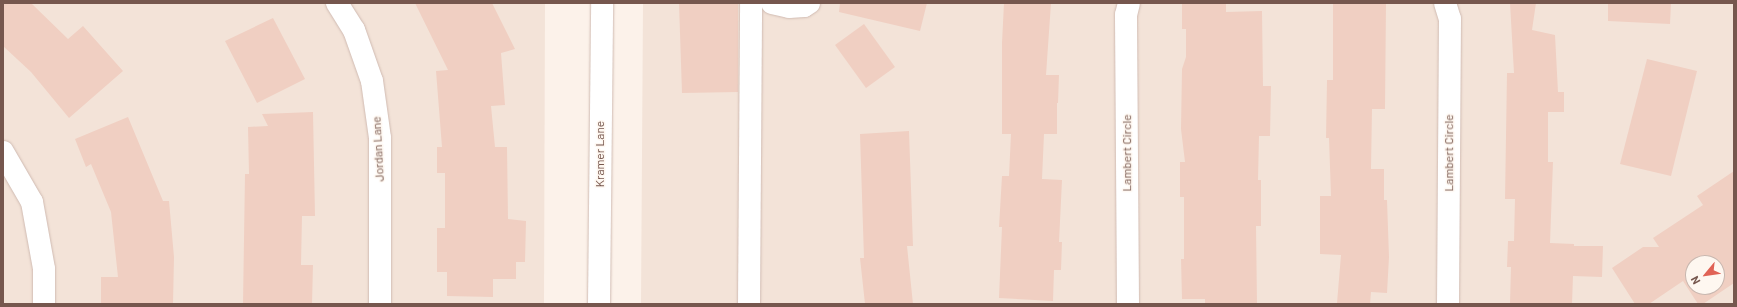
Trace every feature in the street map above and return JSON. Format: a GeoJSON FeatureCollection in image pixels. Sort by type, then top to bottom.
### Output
{"type":"FeatureCollection","features":[{"type":"Feature","properties":{"kind":"street","name":"Jordan Lane"},"geometry":{"type":"LineString","coordinates":[[337,3],[354,30],[372,82],[380,138],[380,304]]}},
{"type":"Feature","properties":{"kind":"street","name":"Kramer Lane"},"geometry":{"type":"LineString","coordinates":[[599,304],[602,3]]}},
{"type":"Feature","properties":{"kind":"street"},"geometry":{"type":"LineString","coordinates":[[749,304],[751,3]]}},
{"type":"Feature","properties":{"kind":"street"},"geometry":{"type":"LineString","coordinates":[[772,3],[789,7],[809,3]]}},
{"type":"Feature","properties":{"kind":"street","name":"Lambert Circle"},"geometry":{"type":"LineString","coordinates":[[1128,304],[1126,15],[1129,3]]}},
{"type":"Feature","properties":{"kind":"street","name":"Lambert Circle"},"geometry":{"type":"LineString","coordinates":[[1445,3],[1450,19],[1448,304]]}},
{"type":"Feature","properties":{"kind":"street"},"geometry":{"type":"LineString","coordinates":[[3,152],[32,202],[44,269],[44,304]]}},
{"type":"Feature","properties":{"kind":"shaded area"},"geometry":{"type":"Polygon","coordinates":[[[3,3],[545,3],[544,304],[3,304],[3,3]]]}},
{"type":"Feature","properties":{"kind":"shaded area"},"geometry":{"type":"Polygon","coordinates":[[[643,3],[1734,3],[1734,304],[641,304],[643,3]]]}},
{"type":"Feature","properties":{"kind":"building"},"geometry":{"type":"Polygon","coordinates":[[[3,3],[31,3],[68,39],[83,26],[123,71],[69,118],[31,72],[3,46],[3,3]]]}},
{"type":"Feature","properties":{"kind":"building"},"geometry":{"type":"Polygon","coordinates":[[[415,3],[492,3],[515,49],[501,53],[505,105],[491,106],[495,147],[507,147],[508,219],[526,221],[525,262],[516,262],[516,279],[493,279],[493,297],[447,296],[447,272],[437,272],[437,228],[445,228],[445,173],[437,173],[437,147],[442,147],[436,71],[448,70],[415,3]]]}},
{"type":"Feature","properties":{"kind":"building"},"geometry":{"type":"Polygon","coordinates":[[[679,3],[738,3],[738,92],[682,93],[679,3]]]}},
{"type":"Feature","properties":{"kind":"building"},"geometry":{"type":"Polygon","coordinates":[[[840,3],[927,3],[920,31],[839,12],[840,3]]]}},
{"type":"Feature","properties":{"kind":"building"},"geometry":{"type":"Polygon","coordinates":[[[1004,3],[1051,3],[1046,75],[1059,75],[1057,134],[1044,134],[1042,179],[1062,180],[1059,242],[1062,242],[1061,270],[1054,270],[1053,301],[999,298],[1002,227],[999,227],[1002,176],[1009,176],[1011,134],[1002,134],[1002,43],[1004,3]]]}},
{"type":"Feature","properties":{"kind":"building"},"geometry":{"type":"Polygon","coordinates":[[[1182,3],[1226,3],[1226,12],[1262,11],[1263,86],[1271,86],[1270,136],[1259,136],[1258,180],[1261,180],[1261,226],[1256,226],[1257,304],[1205,304],[1205,299],[1182,299],[1181,259],[1184,259],[1184,197],[1180,197],[1180,162],[1185,162],[1181,129],[1182,69],[1186,57],[1186,29],[1182,29],[1182,3]]]}},
{"type":"Feature","properties":{"kind":"building"},"geometry":{"type":"Polygon","coordinates":[[[1333,3],[1386,3],[1385,109],[1372,109],[1371,169],[1384,169],[1384,200],[1387,200],[1389,257],[1387,293],[1371,292],[1370,304],[1337,303],[1341,255],[1320,254],[1320,196],[1331,196],[1329,138],[1326,138],[1327,80],[1333,80],[1333,3]]]}},
{"type":"Feature","properties":{"kind":"building"},"geometry":{"type":"Polygon","coordinates":[[[1510,3],[1536,3],[1532,30],[1555,35],[1558,92],[1564,92],[1564,112],[1548,112],[1548,162],[1553,162],[1550,243],[1574,244],[1574,246],[1603,246],[1602,277],[1573,276],[1572,304],[1510,303],[1511,267],[1507,267],[1508,241],[1514,241],[1515,199],[1505,199],[1507,73],[1514,73],[1510,3]]]}},
{"type":"Feature","properties":{"kind":"building"},"geometry":{"type":"Polygon","coordinates":[[[1608,3],[1671,3],[1670,24],[1608,21],[1608,3]]]}},
{"type":"Feature","properties":{"kind":"building"},"geometry":{"type":"Polygon","coordinates":[[[273,18],[305,79],[257,103],[225,41],[273,18]]]}},
{"type":"Feature","properties":{"kind":"building"},"geometry":{"type":"Polygon","coordinates":[[[864,24],[895,67],[866,88],[835,45],[864,24]]]}},
{"type":"Feature","properties":{"kind":"building"},"geometry":{"type":"Polygon","coordinates":[[[1647,59],[1697,71],[1671,176],[1620,164],[1647,59]]]}},
{"type":"Feature","properties":{"kind":"building"},"geometry":{"type":"Polygon","coordinates":[[[313,112],[315,216],[302,216],[301,265],[313,265],[312,304],[243,304],[245,174],[249,174],[248,127],[268,126],[262,114],[313,112]]]}},
{"type":"Feature","properties":{"kind":"building"},"geometry":{"type":"Polygon","coordinates":[[[128,117],[163,201],[169,201],[174,257],[173,304],[101,304],[101,277],[118,277],[111,212],[91,164],[86,167],[75,139],[128,117]]]}},
{"type":"Feature","properties":{"kind":"building"},"geometry":{"type":"Polygon","coordinates":[[[909,131],[913,246],[907,246],[913,304],[865,304],[860,258],[864,258],[860,134],[909,131]]]}},
{"type":"Feature","properties":{"kind":"building"},"geometry":{"type":"Polygon","coordinates":[[[1734,171],[1734,283],[1725,289],[1725,255],[1685,255],[1685,284],[1683,281],[1649,304],[1635,304],[1612,268],[1643,247],[1659,247],[1653,238],[1703,205],[1697,196],[1734,171]]]}},
{"type":"Feature","properties":{"kind":"building"},"geometry":{"type":"Polygon","coordinates":[[[1692,295],[1716,295],[1703,304],[1698,304],[1692,295]]]}}]}
